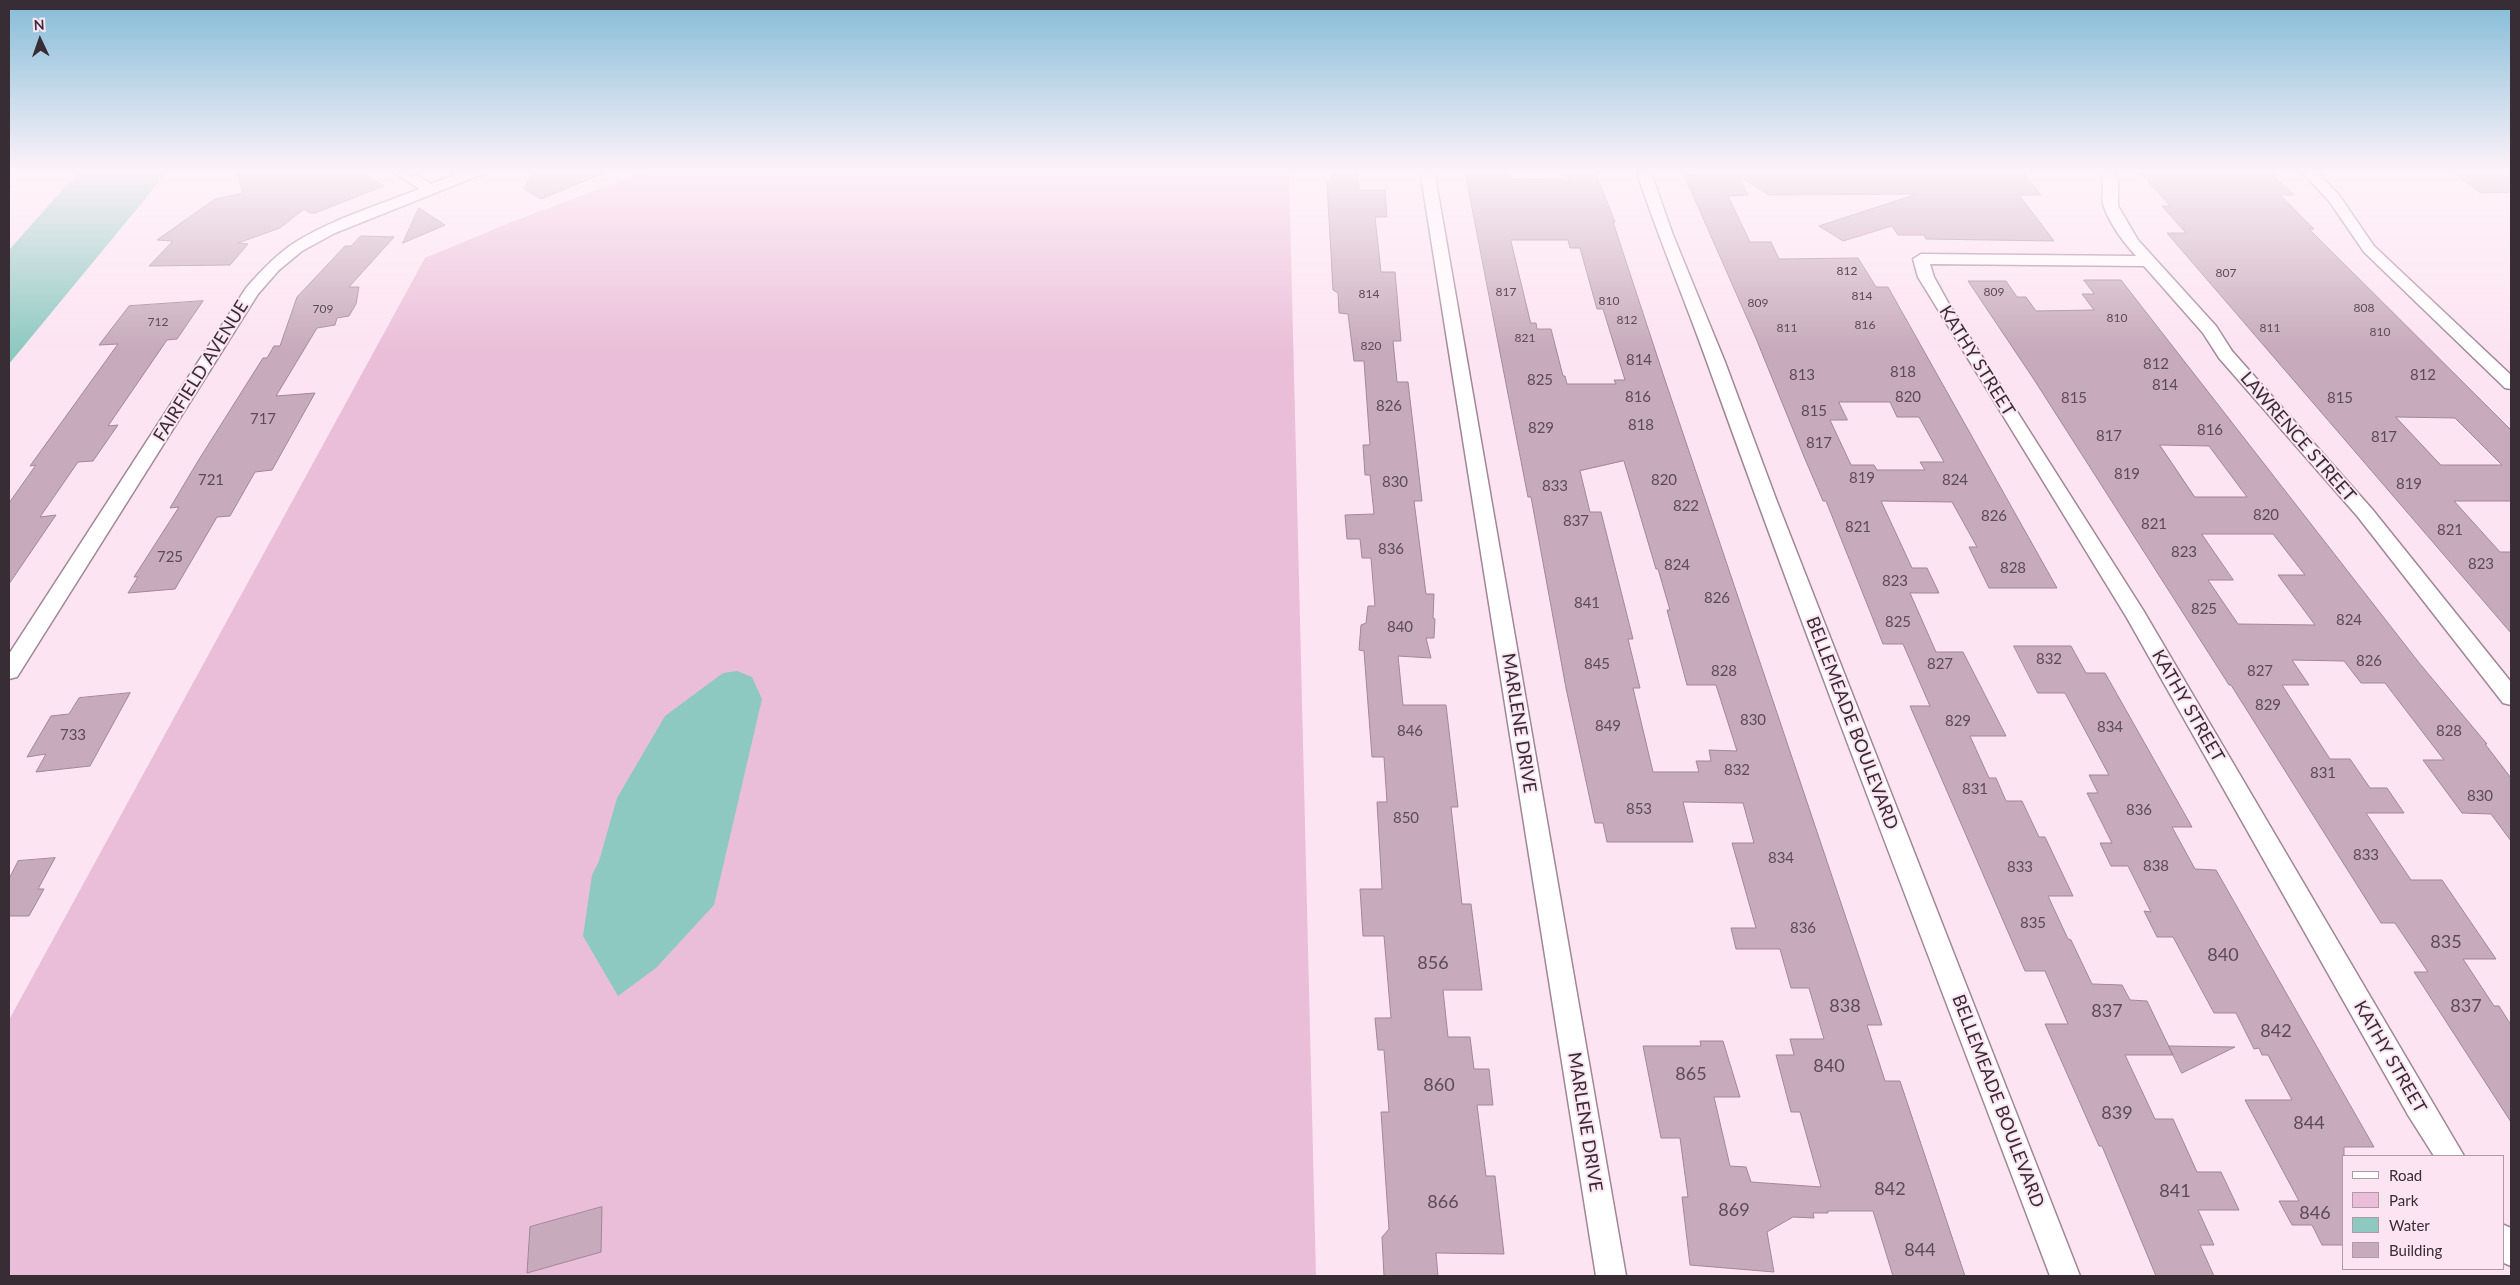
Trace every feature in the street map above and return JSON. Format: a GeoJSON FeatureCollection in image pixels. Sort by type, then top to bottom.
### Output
{"type":"FeatureCollection","features":[{"type":"Feature","properties":{"kind":"street","name":"FAIRFIELD AVENUE"},"geometry":{"type":"LineString","coordinates":[[9,671],[252,291],[273,267],[297,248],[330,230]]}},
{"type":"Feature","properties":{"kind":"street","name":"MARLENE DRIVE"},"geometry":{"type":"LineString","coordinates":[[1437,230],[1611,1276]]}},
{"type":"Feature","properties":{"kind":"street","name":"BELLEMEADE BOULEVARD"},"geometry":{"type":"LineString","coordinates":[[1663,230],[1716,362],[1770,508],[2065,1276]]}},
{"type":"Feature","properties":{"kind":"street","name":"LAWRENCE STREET"},"geometry":{"type":"LineString","coordinates":[[2125,230],[2132,242],[2210,330],[2225,354],[2365,513],[2511,697]]}},
{"type":"Feature","properties":{"kind":"street"},"geometry":{"type":"LineString","coordinates":[[2356,230],[2369,249],[2511,384]]}},
{"type":"Feature","properties":{"kind":"street","name":"KATHY STREET"},"geometry":{"type":"LineString","coordinates":[[2149,261],[1920,260],[1926,277],[1942,306],[2136,615],[2418,1106],[2449,1155]]}},
{"type":"Feature","properties":{"kind":"green space"},"geometry":{"type":"Polygon","coordinates":[[[492,230],[1290,230],[1316,1276],[9,1276],[9,1020],[425,258],[492,230]]]}},
{"type":"Feature","properties":{"kind":"water"},"geometry":{"type":"Polygon","coordinates":[[[27,230],[120,230],[9,364],[9,250],[27,230]]]}},
{"type":"Feature","properties":{"kind":"water"},"geometry":{"type":"Polygon","coordinates":[[[737,671],[752,677],[762,699],[714,905],[656,968],[618,996],[583,936],[592,875],[599,861],[617,798],[665,716],[723,673],[737,671]]]}},
{"type":"Feature","properties":{"kind":"building"},"geometry":{"type":"Polygon","coordinates":[[[171,230],[274,230],[238,243],[248,244],[230,265],[149,266],[173,241],[157,240],[171,230]]]}},
{"type":"Feature","properties":{"kind":"building"},"geometry":{"type":"Polygon","coordinates":[[[409,230],[433,230],[403,243],[409,230]]]}},
{"type":"Feature","properties":{"kind":"building"},"geometry":{"type":"Polygon","coordinates":[[[1330,230],[1376,230],[1381,272],[1395,272],[1401,341],[1393,341],[1397,382],[1408,382],[1422,501],[1414,501],[1426,594],[1434,594],[1434,638],[1426,638],[1431,658],[1398,656],[1403,705],[1446,705],[1458,807],[1451,807],[1462,904],[1471,904],[1482,990],[1443,990],[1448,1037],[1470,1037],[1474,1069],[1489,1069],[1493,1105],[1477,1105],[1486,1176],[1495,1176],[1504,1254],[1436,1253],[1438,1276],[1384,1276],[1382,1237],[1389,1229],[1381,1112],[1389,1112],[1384,1050],[1378,1050],[1375,1018],[1391,1018],[1384,936],[1363,936],[1360,889],[1382,889],[1377,802],[1387,802],[1384,757],[1372,757],[1364,651],[1359,650],[1361,625],[1366,623],[1368,606],[1375,606],[1371,558],[1362,558],[1360,539],[1347,539],[1345,515],[1374,514],[1370,475],[1365,475],[1363,445],[1370,445],[1364,361],[1354,361],[1348,314],[1339,313],[1338,293],[1333,290],[1330,230]]]}},
{"type":"Feature","properties":{"kind":"building"},"geometry":{"type":"Polygon","coordinates":[[[1477,230],[1616,230],[1882,1025],[1867,1025],[1885,1081],[1900,1081],[1965,1276],[1893,1276],[1873,1211],[1813,1213],[1814,1218],[1793,1217],[1767,1232],[1774,1272],[1690,1265],[1682,1197],[1688,1197],[1680,1138],[1661,1138],[1643,1046],[1701,1046],[1700,1041],[1723,1041],[1740,1097],[1714,1097],[1730,1166],[1746,1167],[1751,1182],[1821,1187],[1800,1112],[1791,1112],[1776,1055],[1794,1055],[1790,1039],[1824,1039],[1809,988],[1791,988],[1780,949],[1736,949],[1731,928],[1756,928],[1732,843],[1754,843],[1743,803],[1683,802],[1693,842],[1607,842],[1603,823],[1595,823],[1566,688],[1531,497],[1528,497],[1477,230]],[[1511,240],[1531,323],[1536,323],[1537,329],[1551,329],[1563,376],[1565,376],[1567,384],[1616,384],[1614,380],[1625,380],[1603,309],[1597,309],[1580,248],[1570,248],[1568,240],[1511,240]],[[1624,461],[1580,471],[1590,512],[1601,512],[1633,639],[1628,639],[1640,688],[1633,688],[1653,772],[1699,772],[1696,761],[1711,761],[1709,750],[1737,751],[1716,685],[1687,685],[1667,610],[1670,610],[1658,569],[1656,569],[1624,461]]]}},
{"type":"Feature","properties":{"kind":"building"},"geometry":{"type":"Polygon","coordinates":[[[1708,230],[1744,230],[1750,242],[1771,242],[1779,259],[1858,258],[1876,287],[1888,287],[2057,588],[1989,588],[1969,547],[1977,547],[1952,502],[1881,501],[1912,568],[1927,568],[1939,593],[1910,593],[1936,652],[1963,652],[2006,736],[1970,736],[1989,778],[1996,778],[2006,801],[2022,801],[2039,837],[2045,837],[2073,896],[2048,896],[2068,939],[2071,940],[2092,984],[2122,985],[2130,1000],[2147,1001],[2173,1055],[2125,1055],[2155,1119],[2173,1119],[2197,1172],[2221,1172],[2239,1210],[2198,1210],[2214,1245],[2200,1245],[2214,1276],[2156,1276],[2102,1146],[2099,1146],[2045,1024],[2068,1024],[2045,971],[2025,971],[1910,706],[1930,706],[1903,644],[1883,644],[1826,501],[1823,501],[1755,336],[1708,230]],[[1839,402],[1847,420],[1830,420],[1851,465],[1874,465],[1877,470],[1925,470],[1920,462],[1944,462],[1919,417],[1897,417],[1890,402],[1839,402]]]}},
{"type":"Feature","properties":{"kind":"building"},"geometry":{"type":"Polygon","coordinates":[[[1825,230],[1879,230],[1843,241],[1825,230]]]}},
{"type":"Feature","properties":{"kind":"building"},"geometry":{"type":"Polygon","coordinates":[[[1895,230],[2046,230],[2054,241],[1926,239],[1924,235],[1898,235],[1895,230]]]}},
{"type":"Feature","properties":{"kind":"building"},"geometry":{"type":"Polygon","coordinates":[[[2183,230],[2310,230],[2511,430],[2511,501],[2454,501],[2500,552],[2511,552],[2511,633],[2167,233],[2186,233],[2183,230]],[[2396,417],[2441,465],[2502,465],[2455,418],[2396,417]]]}},
{"type":"Feature","properties":{"kind":"building"},"geometry":{"type":"Polygon","coordinates":[[[361,236],[394,237],[349,287],[359,287],[356,304],[349,316],[337,318],[335,325],[317,328],[276,396],[315,393],[272,470],[255,472],[230,516],[217,517],[175,589],[128,593],[138,577],[134,577],[179,507],[170,508],[198,461],[263,358],[267,358],[274,346],[280,346],[297,297],[345,246],[351,246],[361,236]]]}},
{"type":"Feature","properties":{"kind":"building"},"geometry":{"type":"Polygon","coordinates":[[[2084,280],[2121,280],[2420,664],[2487,744],[2485,744],[2511,778],[2511,841],[2491,814],[2462,813],[2423,760],[2444,760],[2385,683],[2361,683],[2344,661],[2292,660],[2309,685],[2282,685],[2330,759],[2350,759],[2370,788],[2387,788],[2404,813],[2366,813],[2411,880],[2442,880],[2496,959],[2463,959],[2494,1006],[2499,1006],[2511,1025],[2511,1122],[2414,972],[2428,972],[2395,923],[2381,923],[2231,685],[2229,685],[2033,378],[1968,281],[2006,281],[2017,297],[2026,297],[2036,311],[2094,310],[2082,294],[2094,294],[2084,280]],[[2160,445],[2195,497],[2247,497],[2209,446],[2160,445]],[[2202,534],[2233,580],[2208,580],[2238,624],[2315,625],[2278,575],[2305,575],[2273,534],[2202,534]]]}},
{"type":"Feature","properties":{"kind":"building"},"geometry":{"type":"Polygon","coordinates":[[[203,301],[177,339],[167,340],[108,426],[118,425],[93,461],[78,462],[40,517],[56,515],[9,584],[9,503],[36,465],[30,466],[118,344],[99,345],[129,306],[203,301]]]}},
{"type":"Feature","properties":{"kind":"building"},"geometry":{"type":"Polygon","coordinates":[[[2014,646],[2071,646],[2086,673],[2105,673],[2192,827],[2172,827],[2195,869],[2216,870],[2374,1147],[2344,1147],[2344,1155],[2342,1155],[2342,1245],[2322,1245],[2312,1225],[2292,1225],[2279,1201],[2299,1201],[2245,1100],[2292,1100],[2268,1055],[2262,1055],[2259,1048],[2254,1049],[2236,1013],[2214,1013],[2173,937],[2157,937],[2144,911],[2151,912],[2128,866],[2111,866],[2100,843],[2112,843],[2087,793],[2098,793],[2089,775],[2109,775],[2065,693],[2038,693],[2014,646]]]}},
{"type":"Feature","properties":{"kind":"building"},"geometry":{"type":"Polygon","coordinates":[[[130,693],[90,766],[36,772],[46,754],[27,757],[51,716],[69,714],[79,698],[130,693]]]}},
{"type":"Feature","properties":{"kind":"building"},"geometry":{"type":"Polygon","coordinates":[[[55,858],[38,889],[44,889],[29,916],[9,916],[9,879],[18,861],[55,858]]]}},
{"type":"Feature","properties":{"kind":"building"},"geometry":{"type":"Polygon","coordinates":[[[2169,1046],[2235,1047],[2182,1073],[2169,1046]]]}},
{"type":"Feature","properties":{"kind":"building"},"geometry":{"type":"Polygon","coordinates":[[[602,1207],[601,1252],[527,1273],[530,1227],[602,1207]]]}}]}
